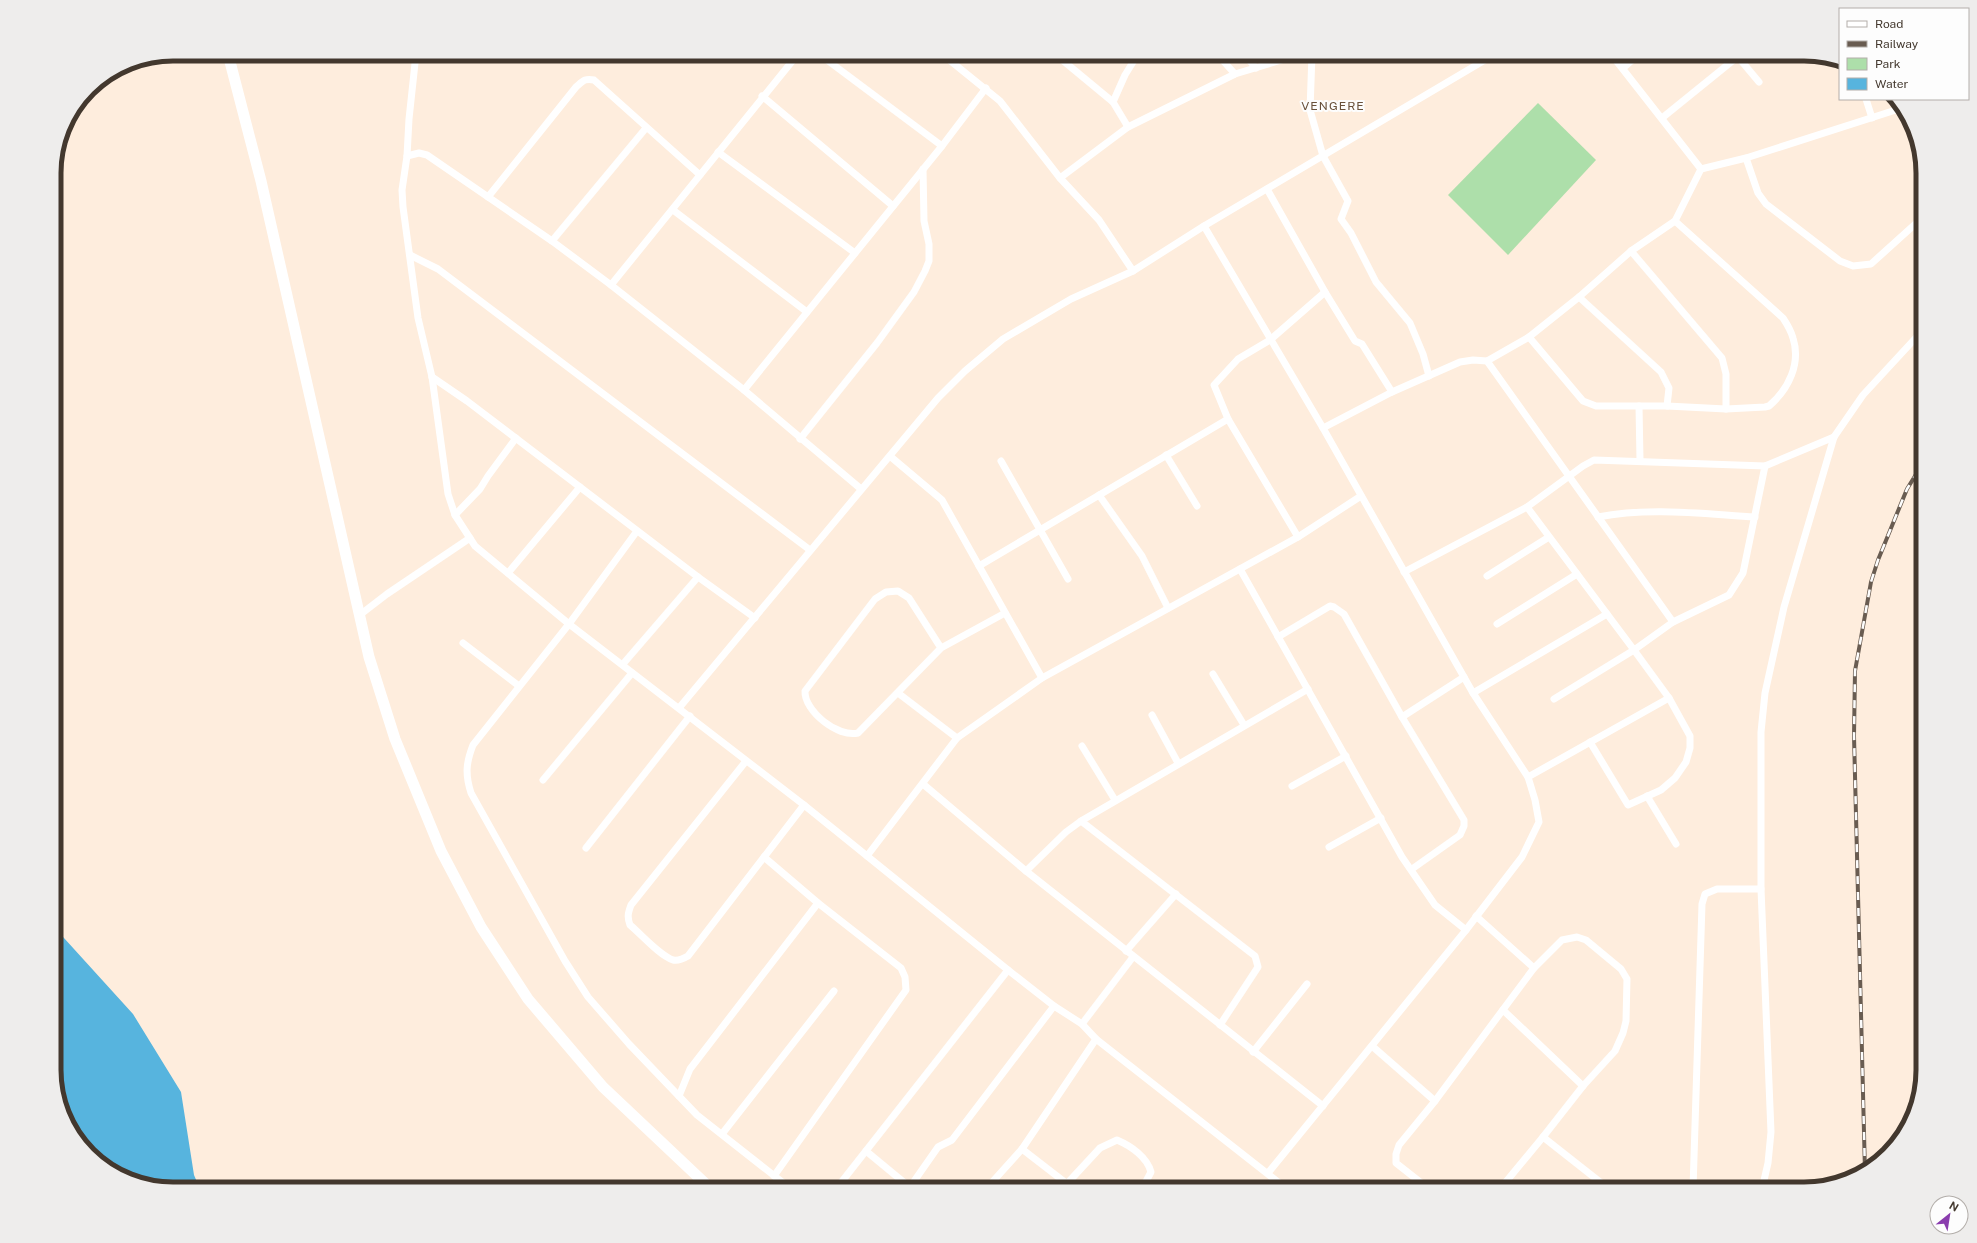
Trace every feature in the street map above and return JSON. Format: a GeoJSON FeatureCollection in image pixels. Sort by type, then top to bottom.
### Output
{"type":"FeatureCollection","features":[{"type":"Feature","properties":{"kind":"main road"},"geometry":{"type":"LineString","coordinates":[[230,61],[261,181],[361,614],[369,657],[395,739],[441,851],[482,927],[528,999],[604,1088],[704,1182]]}},
{"type":"Feature","properties":{"kind":"street"},"geometry":{"type":"LineString","coordinates":[[415,61],[407,156],[402,190],[410,255],[418,318],[432,377],[448,494],[455,515],[475,546],[569,624],[623,664],[632,673],[804,805],[1008,970],[1054,1006],[1082,1024],[1096,1039],[1279,1182]]}},
{"type":"Feature","properties":{"kind":"street"},"geometry":{"type":"LineString","coordinates":[[611,285],[762,96],[792,61]]}},
{"type":"Feature","properties":{"kind":"street"},"geometry":{"type":"LineString","coordinates":[[828,61],[942,146]]}},
{"type":"Feature","properties":{"kind":"street"},"geometry":{"type":"LineString","coordinates":[[951,61],[986,88],[1021,127],[1060,178],[1099,220],[1133,271]]}},
{"type":"Feature","properties":{"kind":"street"},"geometry":{"type":"LineString","coordinates":[[1063,61],[1113,102],[1128,127]]}},
{"type":"Feature","properties":{"kind":"street"},"geometry":{"type":"LineString","coordinates":[[1113,102],[1125,75],[1134,61]]}},
{"type":"Feature","properties":{"kind":"street"},"geometry":{"type":"LineString","coordinates":[[1223,61],[1235,74]]}},
{"type":"Feature","properties":{"kind":"street"},"geometry":{"type":"LineString","coordinates":[[1250,61],[1256,68]]}},
{"type":"Feature","properties":{"kind":"street"},"geometry":{"type":"LineString","coordinates":[[1060,178],[1128,127],[1235,74],[1278,61]]}},
{"type":"Feature","properties":{"kind":"street"},"geometry":{"type":"LineString","coordinates":[[1312,61],[1310,110],[1323,156],[1348,201],[1341,219],[1351,233],[1376,282],[1410,323],[1423,354],[1429,376]]}},
{"type":"Feature","properties":{"kind":"street"},"geometry":{"type":"LineString","coordinates":[[679,708],[861,488],[890,457],[938,398],[965,371],[1003,339],[1071,299],[1133,271],[1204,226],[1484,61]]}},
{"type":"Feature","properties":{"kind":"street"},"geometry":{"type":"LineString","coordinates":[[1617,61],[1701,169]]}},
{"type":"Feature","properties":{"kind":"street"},"geometry":{"type":"LineString","coordinates":[[1623,68],[1631,61]]}},
{"type":"Feature","properties":{"kind":"street"},"geometry":{"type":"LineString","coordinates":[[1662,118],[1732,61]]}},
{"type":"Feature","properties":{"kind":"street"},"geometry":{"type":"LineString","coordinates":[[1743,61],[1759,82]]}},
{"type":"Feature","properties":{"kind":"street"},"geometry":{"type":"LineString","coordinates":[[488,197],[584,80],[594,80],[700,175]]}},
{"type":"Feature","properties":{"kind":"street"},"geometry":{"type":"LineString","coordinates":[[744,390],[942,146],[986,88]]}},
{"type":"Feature","properties":{"kind":"street"},"geometry":{"type":"LineString","coordinates":[[762,96],[893,206]]}},
{"type":"Feature","properties":{"kind":"street"},"geometry":{"type":"LineString","coordinates":[[1866,100],[1872,118]]}},
{"type":"Feature","properties":{"kind":"street"},"geometry":{"type":"LineString","coordinates":[[1323,428],[1392,392],[1460,362],[1473,360],[1487,361],[1529,337],[1579,297],[1631,251],[1675,221],[1701,169],[1746,158],[1896,110]]}},
{"type":"Feature","properties":{"kind":"street"},"geometry":{"type":"LineString","coordinates":[[552,241],[646,128]]}},
{"type":"Feature","properties":{"kind":"street"},"geometry":{"type":"LineString","coordinates":[[718,152],[855,253]]}},
{"type":"Feature","properties":{"kind":"street"},"geometry":{"type":"LineString","coordinates":[[407,156],[419,153],[427,156],[552,241],[611,285],[744,390],[800,439],[861,488]]}},
{"type":"Feature","properties":{"kind":"street"},"geometry":{"type":"LineString","coordinates":[[1746,158],[1758,193],[1766,204],[1840,261],[1853,266],[1870,264],[1916,223]]}},
{"type":"Feature","properties":{"kind":"street"},"geometry":{"type":"LineString","coordinates":[[800,439],[877,343],[914,292],[925,272],[929,261],[929,244],[924,221],[923,169]]}},
{"type":"Feature","properties":{"kind":"street"},"geometry":{"type":"LineString","coordinates":[[1268,188],[1325,292],[1355,341],[1362,344],[1392,392]]}},
{"type":"Feature","properties":{"kind":"street"},"geometry":{"type":"LineString","coordinates":[[672,210],[807,312]]}},
{"type":"Feature","properties":{"kind":"street"},"geometry":{"type":"LineString","coordinates":[[1529,337],[1584,401],[1596,406],[1667,406],[1726,409],[1765,407],[1776,400],[1789,384],[1795,347],[1793,336],[1783,318],[1675,221]]}},
{"type":"Feature","properties":{"kind":"street"},"geometry":{"type":"LineString","coordinates":[[1204,226],[1323,428],[1473,693],[1528,777],[1535,800],[1538,822],[1522,858],[1466,930],[1268,1173]]}},
{"type":"Feature","properties":{"kind":"street"},"geometry":{"type":"LineString","coordinates":[[1631,251],[1722,358],[1726,374],[1726,409]]}},
{"type":"Feature","properties":{"kind":"street"},"geometry":{"type":"LineString","coordinates":[[410,255],[438,269],[810,550]]}},
{"type":"Feature","properties":{"kind":"street"},"geometry":{"type":"LineString","coordinates":[[1298,537],[1228,419],[1214,385],[1238,359],[1270,340],[1325,292]]}},
{"type":"Feature","properties":{"kind":"street"},"geometry":{"type":"LineString","coordinates":[[1579,297],[1661,372],[1669,388],[1667,406]]}},
{"type":"Feature","properties":{"kind":"street"},"geometry":{"type":"LineString","coordinates":[[1764,1182],[1768,1163],[1771,1132],[1761,889],[1761,732],[1766,693],[1784,607],[1834,437],[1863,395],[1916,338]]}},
{"type":"Feature","properties":{"kind":"street"},"geometry":{"type":"LineString","coordinates":[[1487,361],[1673,622]]}},
{"type":"Feature","properties":{"kind":"street"},"geometry":{"type":"LineString","coordinates":[[432,377],[467,401],[698,577],[755,618]]}},
{"type":"Feature","properties":{"kind":"street"},"geometry":{"type":"LineString","coordinates":[[1639,406],[1640,460]]}},
{"type":"Feature","properties":{"kind":"street"},"geometry":{"type":"LineString","coordinates":[[979,566],[1228,419]]}},
{"type":"Feature","properties":{"kind":"street"},"geometry":{"type":"LineString","coordinates":[[1404,572],[1527,507],[1569,476],[1594,460],[1640,460],[1765,466],[1834,437]]}},
{"type":"Feature","properties":{"kind":"street"},"geometry":{"type":"LineString","coordinates":[[455,515],[480,489],[516,438]]}},
{"type":"Feature","properties":{"kind":"street"},"geometry":{"type":"LineString","coordinates":[[1166,455],[1197,506]]}},
{"type":"Feature","properties":{"kind":"street"},"geometry":{"type":"LineString","coordinates":[[890,457],[942,500],[1042,678]]}},
{"type":"Feature","properties":{"kind":"street"},"geometry":{"type":"LineString","coordinates":[[1001,462],[1068,579]]}},
{"type":"Feature","properties":{"kind":"street"},"geometry":{"type":"LineString","coordinates":[[1554,699],[1634,650],[1673,622],[1729,596],[1737,585],[1743,572],[1765,466]]}},
{"type":"Feature","properties":{"kind":"street"},"geometry":{"type":"LineString","coordinates":[[508,573],[580,487]]}},
{"type":"Feature","properties":{"kind":"street"},"geometry":{"type":"LineString","coordinates":[[1099,495],[1142,556],[1168,608]]}},
{"type":"Feature","properties":{"kind":"street"},"geometry":{"type":"LineString","coordinates":[[867,856],[957,738],[1042,678],[1298,537],[1361,496]]}},
{"type":"Feature","properties":{"kind":"street"},"geometry":{"type":"LineString","coordinates":[[1527,507],[1669,698],[1690,736],[1690,748],[1686,762],[1675,778],[1661,790],[1628,804],[1590,742]]}},
{"type":"Feature","properties":{"kind":"street"},"geometry":{"type":"LineString","coordinates":[[1598,517],[1618,513],[1646,512],[1755,517]]}},
{"type":"Feature","properties":{"kind":"street"},"geometry":{"type":"LineString","coordinates":[[638,531],[569,624],[472,745],[466,762],[468,782],[471,793],[565,961],[588,997],[629,1044],[697,1115],[782,1182]]}},
{"type":"Feature","properties":{"kind":"street"},"geometry":{"type":"LineString","coordinates":[[1487,576],[1549,537]]}},
{"type":"Feature","properties":{"kind":"street"},"geometry":{"type":"LineString","coordinates":[[361,614],[387,594],[470,538]]}},
{"type":"Feature","properties":{"kind":"street"},"geometry":{"type":"LineString","coordinates":[[1240,569],[1402,857],[1412,869],[1435,905],[1466,930]]}},
{"type":"Feature","properties":{"kind":"street"},"geometry":{"type":"LineString","coordinates":[[1497,624],[1577,574]]}},
{"type":"Feature","properties":{"kind":"street"},"geometry":{"type":"LineString","coordinates":[[623,664],[698,577]]}},
{"type":"Feature","properties":{"kind":"street"},"geometry":{"type":"LineString","coordinates":[[941,648],[909,598],[898,591],[886,592],[875,599],[805,691],[805,699],[808,706],[840,733],[850,735],[858,733],[941,648],[1005,613]]}},
{"type":"Feature","properties":{"kind":"street"},"geometry":{"type":"LineString","coordinates":[[1278,637],[1330,606],[1339,609],[1344,614],[1402,717],[1464,820],[1464,826],[1460,835],[1412,869]]}},
{"type":"Feature","properties":{"kind":"street"},"geometry":{"type":"LineString","coordinates":[[1473,693],[1607,614]]}},
{"type":"Feature","properties":{"kind":"street"},"geometry":{"type":"LineString","coordinates":[[463,643],[519,686]]}},
{"type":"Feature","properties":{"kind":"street"},"geometry":{"type":"LineString","coordinates":[[543,780],[632,673]]}},
{"type":"Feature","properties":{"kind":"street"},"geometry":{"type":"LineString","coordinates":[[1213,674],[1244,726]]}},
{"type":"Feature","properties":{"kind":"street"},"geometry":{"type":"LineString","coordinates":[[1402,717],[1464,677]]}},
{"type":"Feature","properties":{"kind":"street"},"geometry":{"type":"LineString","coordinates":[[1026,871],[1066,832],[1081,821],[1178,763],[1308,689]]}},
{"type":"Feature","properties":{"kind":"street"},"geometry":{"type":"LineString","coordinates":[[898,693],[957,738]]}},
{"type":"Feature","properties":{"kind":"street"},"geometry":{"type":"LineString","coordinates":[[1528,777],[1669,698]]}},
{"type":"Feature","properties":{"kind":"street"},"geometry":{"type":"LineString","coordinates":[[1152,715],[1178,763]]}},
{"type":"Feature","properties":{"kind":"street"},"geometry":{"type":"LineString","coordinates":[[586,848],[690,716]]}},
{"type":"Feature","properties":{"kind":"street"},"geometry":{"type":"LineString","coordinates":[[1082,746],[1115,800]]}},
{"type":"Feature","properties":{"kind":"street"},"geometry":{"type":"LineString","coordinates":[[1292,786],[1346,756]]}},
{"type":"Feature","properties":{"kind":"street"},"geometry":{"type":"LineString","coordinates":[[746,761],[631,905],[627,918],[630,925],[665,955],[674,960],[680,960],[688,956],[804,805]]}},
{"type":"Feature","properties":{"kind":"street"},"geometry":{"type":"LineString","coordinates":[[923,784],[1026,871],[1323,1106]]}},
{"type":"Feature","properties":{"kind":"street"},"geometry":{"type":"LineString","coordinates":[[1647,796],[1676,844]]}},
{"type":"Feature","properties":{"kind":"street"},"geometry":{"type":"LineString","coordinates":[[1329,847],[1381,818]]}},
{"type":"Feature","properties":{"kind":"street"},"geometry":{"type":"LineString","coordinates":[[1081,821],[1255,956],[1258,967],[1220,1025]]}},
{"type":"Feature","properties":{"kind":"street"},"geometry":{"type":"LineString","coordinates":[[764,857],[818,903],[901,968],[905,977],[906,990],[774,1176]]}},
{"type":"Feature","properties":{"kind":"street"},"geometry":{"type":"LineString","coordinates":[[1694,1182],[1702,904],[1705,894],[1717,889],[1761,889]]}},
{"type":"Feature","properties":{"kind":"street"},"geometry":{"type":"LineString","coordinates":[[1126,951],[1176,894]]}},
{"type":"Feature","properties":{"kind":"street"},"geometry":{"type":"LineString","coordinates":[[679,1096],[690,1069],[818,903]]}},
{"type":"Feature","properties":{"kind":"street"},"geometry":{"type":"LineString","coordinates":[[1476,916],[1534,968]]}},
{"type":"Feature","properties":{"kind":"street"},"geometry":{"type":"LineString","coordinates":[[1420,1182],[1396,1162],[1396,1154],[1399,1145],[1435,1101],[1534,968],[1562,940],[1577,938],[1586,940],[1621,969],[1627,979],[1626,1021],[1623,1034],[1615,1051],[1583,1086],[1506,1182]]}},
{"type":"Feature","properties":{"kind":"street"},"geometry":{"type":"LineString","coordinates":[[1082,1024],[1133,957]]}},
{"type":"Feature","properties":{"kind":"street"},"geometry":{"type":"LineString","coordinates":[[842,1182],[1008,970]]}},
{"type":"Feature","properties":{"kind":"street"},"geometry":{"type":"LineString","coordinates":[[1253,1052],[1307,984]]}},
{"type":"Feature","properties":{"kind":"street"},"geometry":{"type":"LineString","coordinates":[[722,1134],[834,991]]}},
{"type":"Feature","properties":{"kind":"street"},"geometry":{"type":"LineString","coordinates":[[915,1182],[938,1147],[952,1140],[1054,1006]]}},
{"type":"Feature","properties":{"kind":"street"},"geometry":{"type":"LineString","coordinates":[[1503,1010],[1583,1086]]}},
{"type":"Feature","properties":{"kind":"street"},"geometry":{"type":"LineString","coordinates":[[992,1182],[1022,1149],[1096,1039]]}},
{"type":"Feature","properties":{"kind":"street"},"geometry":{"type":"LineString","coordinates":[[1372,1046],[1435,1101]]}},
{"type":"Feature","properties":{"kind":"street"},"geometry":{"type":"LineString","coordinates":[[1543,1137],[1600,1182]]}},
{"type":"Feature","properties":{"kind":"street"},"geometry":{"type":"LineString","coordinates":[[1068,1182],[1100,1148],[1117,1140],[1128,1144],[1149,1163],[1151,1172],[1146,1182]]}},
{"type":"Feature","properties":{"kind":"street"},"geometry":{"type":"LineString","coordinates":[[1022,1149],[1059,1182]]}},
{"type":"Feature","properties":{"kind":"street"},"geometry":{"type":"LineString","coordinates":[[866,1151],[904,1182]]}},
{"type":"Feature","properties":{"kind":"green space"},"geometry":{"type":"Polygon","coordinates":[[[1538,103],[1596,160],[1508,255],[1448,195],[1538,103]]]}},
{"type":"Feature","properties":{"kind":"water"},"geometry":{"type":"Polygon","coordinates":[[[61,935],[133,1014],[181,1092],[194,1175],[197,1182],[173,1182],[158,1181],[130,1173],[105,1159],[84,1138],[76,1126],[67,1106],[61,1077],[61,935]]]}},
{"type":"Feature","properties":{"kind":"railway"},"geometry":{"type":"LineString","coordinates":[[1865,1164],[1854,736],[1855,671],[1871,582],[1878,560],[1907,489],[1916,474]]}},
{"type":"Feature","properties":{"kind":"district","name":"VENGERE"},"geometry":{"type":"Point","coordinates":[1333,106]}}]}
